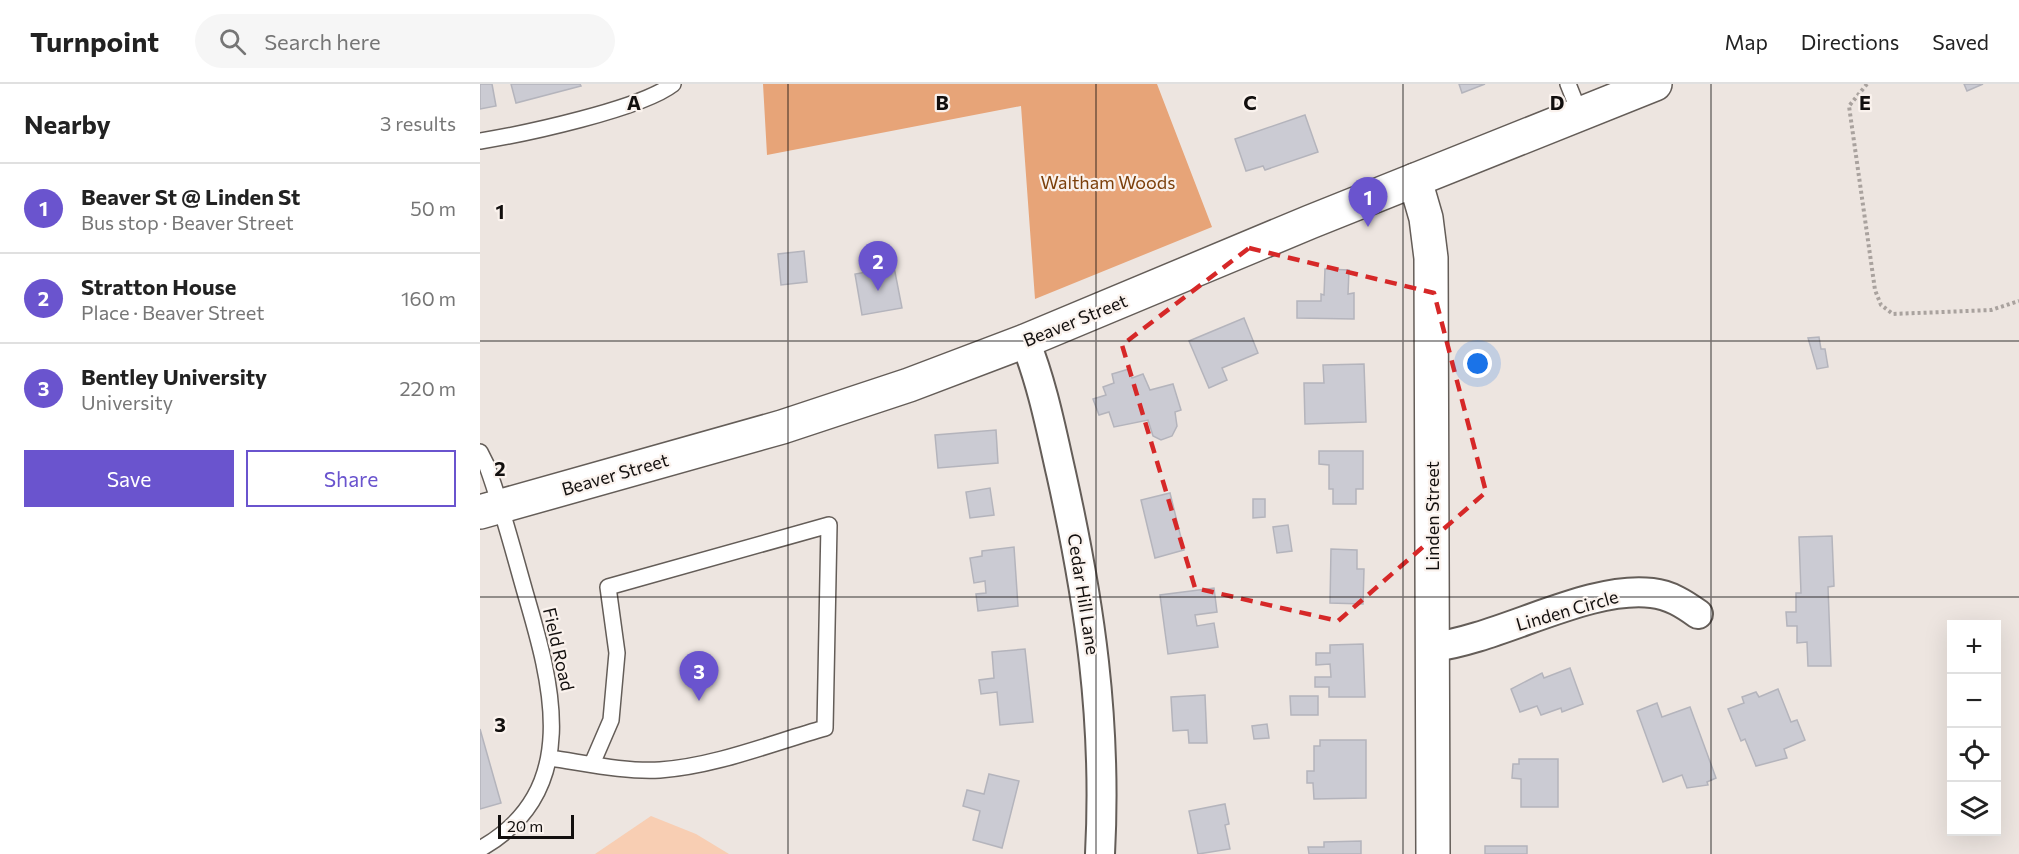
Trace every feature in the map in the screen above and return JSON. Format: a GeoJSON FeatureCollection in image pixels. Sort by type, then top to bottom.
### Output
{"type":"FeatureCollection","features":[{"type":"Feature","properties":{"kind":"main road","name":"Beaver Street"},"geometry":{"type":"LineString","coordinates":[[490,509],[829,413],[1025,341],[1414,180],[1574,99],[1655,84]]}},
{"type":"Feature","properties":{"kind":"main road","name":"Linden Street"},"geometry":{"type":"LineString","coordinates":[[1414,180],[1426,218],[1431,258],[1433,854]]}},
{"type":"Feature","properties":{"kind":"street","name":"Cedar Hill Lane"},"geometry":{"type":"LineString","coordinates":[[1025,341],[1042,392],[1087,595],[1101,731],[1100,854]]}},
{"type":"Feature","properties":{"kind":"street","name":"Linden Circle"},"geometry":{"type":"LineString","coordinates":[[1433,647],[1455,644],[1572,606],[1635,592],[1671,597],[1698,614]]}},
{"type":"Feature","properties":{"kind":"lane"},"geometry":{"type":"LineString","coordinates":[[480,141],[537,129],[638,101],[664,92],[674,84]]}},
{"type":"Feature","properties":{"kind":"lane","name":"Field Road"},"geometry":{"type":"LineString","coordinates":[[480,452],[490,509],[546,664],[552,710],[550,758],[543,780],[525,811],[503,834],[480,849]]}},
{"type":"Feature","properties":{"kind":"lane"},"geometry":{"type":"LineString","coordinates":[[550,758],[592,764],[635,770],[684,767],[825,728],[829,525],[608,587],[617,653],[611,720],[592,764]]}},
{"type":"Feature","properties":{"kind":"path"},"geometry":{"type":"LineString","coordinates":[[1868,84],[1849,106],[1875,290],[1881,305],[1893,314],[1991,310],[2019,301]]}},
{"type":"Feature","properties":{"kind":"highlighted area"},"geometry":{"type":"Polygon","coordinates":[[[1249,248],[1434,293],[1486,492],[1338,621],[1195,588],[1122,345],[1249,248]]]}},
{"type":"Feature","properties":{"kind":"shaded area"},"geometry":{"type":"Polygon","coordinates":[[[651,816],[696,834],[729,854],[595,854],[651,816]]]}},
{"type":"Feature","properties":{"kind":"green space","name":"Waltham Woods"},"geometry":{"type":"Polygon","coordinates":[[[763,84],[1157,84],[1212,227],[1035,299],[1021,106],[767,155],[763,84]]]}},
{"type":"Feature","properties":{"kind":"building"},"geometry":{"type":"Polygon","coordinates":[[[480,84],[492,84],[496,106],[480,109],[480,84]]]}},
{"type":"Feature","properties":{"kind":"building"},"geometry":{"type":"Polygon","coordinates":[[[511,84],[580,84],[581,86],[516,103],[511,84]]]}},
{"type":"Feature","properties":{"kind":"building"},"geometry":{"type":"Polygon","coordinates":[[[1459,84],[1485,84],[1462,93],[1459,84]]]}},
{"type":"Feature","properties":{"kind":"building"},"geometry":{"type":"Polygon","coordinates":[[[1964,84],[1983,84],[1967,91],[1964,84]]]}},
{"type":"Feature","properties":{"kind":"building"},"geometry":{"type":"Polygon","coordinates":[[[1305,115],[1318,152],[1265,170],[1263,166],[1246,171],[1235,139],[1305,115]]]}},
{"type":"Feature","properties":{"kind":"building"},"geometry":{"type":"Polygon","coordinates":[[[804,251],[807,282],[781,285],[778,254],[804,251]]]}},
{"type":"Feature","properties":{"kind":"building"},"geometry":{"type":"Polygon","coordinates":[[[894,267],[902,308],[862,315],[855,274],[894,267]]]}},
{"type":"Feature","properties":{"kind":"building"},"geometry":{"type":"Polygon","coordinates":[[[1325,269],[1349,270],[1348,294],[1354,293],[1354,319],[1297,318],[1297,301],[1321,301],[1321,294],[1324,295],[1325,269]]]}},
{"type":"Feature","properties":{"kind":"building"},"geometry":{"type":"Polygon","coordinates":[[[1244,318],[1258,353],[1222,368],[1227,380],[1209,388],[1189,341],[1244,318]]]}},
{"type":"Feature","properties":{"kind":"building"},"geometry":{"type":"Polygon","coordinates":[[[1819,337],[1821,349],[1825,349],[1828,367],[1817,369],[1808,338],[1819,337]]]}},
{"type":"Feature","properties":{"kind":"building"},"geometry":{"type":"Polygon","coordinates":[[[1364,364],[1366,422],[1305,424],[1304,383],[1324,383],[1323,365],[1364,364]]]}},
{"type":"Feature","properties":{"kind":"building"},"geometry":{"type":"Polygon","coordinates":[[[1129,369],[1132,378],[1143,374],[1150,390],[1173,384],[1181,410],[1175,412],[1177,426],[1172,436],[1161,440],[1153,436],[1148,420],[1114,427],[1109,412],[1099,415],[1093,399],[1106,395],[1103,387],[1114,383],[1112,374],[1129,369]]]}},
{"type":"Feature","properties":{"kind":"building"},"geometry":{"type":"Polygon","coordinates":[[[996,430],[998,463],[938,468],[935,435],[996,430]]]}},
{"type":"Feature","properties":{"kind":"building"},"geometry":{"type":"Polygon","coordinates":[[[1319,451],[1363,451],[1363,489],[1356,489],[1356,504],[1333,504],[1333,489],[1329,489],[1329,465],[1319,464],[1319,451]]]}},
{"type":"Feature","properties":{"kind":"building"},"geometry":{"type":"Polygon","coordinates":[[[990,488],[994,515],[970,518],[966,492],[990,488]]]}},
{"type":"Feature","properties":{"kind":"building"},"geometry":{"type":"Polygon","coordinates":[[[1170,493],[1184,550],[1155,558],[1141,500],[1170,493]]]}},
{"type":"Feature","properties":{"kind":"building"},"geometry":{"type":"Polygon","coordinates":[[[1253,499],[1265,499],[1265,517],[1253,518],[1253,499]]]}},
{"type":"Feature","properties":{"kind":"building"},"geometry":{"type":"Polygon","coordinates":[[[1288,525],[1292,551],[1277,553],[1273,527],[1288,525]]]}},
{"type":"Feature","properties":{"kind":"building"},"geometry":{"type":"Polygon","coordinates":[[[1832,536],[1834,586],[1828,587],[1831,666],[1808,666],[1807,642],[1797,643],[1797,626],[1787,626],[1786,612],[1796,612],[1796,593],[1801,593],[1799,537],[1832,536]]]}},
{"type":"Feature","properties":{"kind":"building"},"geometry":{"type":"Polygon","coordinates":[[[1014,547],[1018,606],[978,611],[976,594],[986,593],[985,581],[974,583],[970,558],[982,556],[982,551],[1014,547]]]}},
{"type":"Feature","properties":{"kind":"building"},"geometry":{"type":"Polygon","coordinates":[[[1331,549],[1357,550],[1357,569],[1364,569],[1363,604],[1330,603],[1331,549]]]}},
{"type":"Feature","properties":{"kind":"building"},"geometry":{"type":"Polygon","coordinates":[[[1214,588],[1217,612],[1195,615],[1197,626],[1214,623],[1218,647],[1168,654],[1160,595],[1214,588]]]}},
{"type":"Feature","properties":{"kind":"building"},"geometry":{"type":"Polygon","coordinates":[[[1363,644],[1365,697],[1329,697],[1329,687],[1315,687],[1315,677],[1331,677],[1330,664],[1316,665],[1316,653],[1330,653],[1330,645],[1363,644]]]}},
{"type":"Feature","properties":{"kind":"building"},"geometry":{"type":"Polygon","coordinates":[[[1025,649],[1033,722],[1000,725],[997,692],[981,694],[979,680],[994,678],[992,652],[1025,649]]]}},
{"type":"Feature","properties":{"kind":"building"},"geometry":{"type":"Polygon","coordinates":[[[1570,668],[1583,704],[1562,712],[1561,708],[1541,715],[1537,706],[1520,712],[1511,689],[1542,673],[1544,678],[1570,668]]]}},
{"type":"Feature","properties":{"kind":"building"},"geometry":{"type":"Polygon","coordinates":[[[1778,689],[1791,722],[1797,720],[1805,740],[1784,749],[1787,758],[1756,766],[1745,739],[1741,741],[1728,709],[1744,703],[1742,697],[1756,692],[1759,697],[1778,689]]]}},
{"type":"Feature","properties":{"kind":"building"},"geometry":{"type":"Polygon","coordinates":[[[1205,695],[1207,743],[1189,743],[1188,730],[1173,731],[1171,697],[1205,695]]]}},
{"type":"Feature","properties":{"kind":"building"},"geometry":{"type":"Polygon","coordinates":[[[1290,696],[1318,696],[1318,715],[1291,715],[1290,696]]]}},
{"type":"Feature","properties":{"kind":"building"},"geometry":{"type":"Polygon","coordinates":[[[1657,703],[1662,717],[1690,707],[1716,778],[1707,782],[1708,785],[1687,788],[1682,775],[1663,782],[1637,711],[1657,703]]]}},
{"type":"Feature","properties":{"kind":"building"},"geometry":{"type":"Polygon","coordinates":[[[1267,724],[1269,738],[1254,739],[1252,726],[1267,724]]]}},
{"type":"Feature","properties":{"kind":"building"},"geometry":{"type":"Polygon","coordinates":[[[480,729],[501,803],[480,809],[480,729]]]}},
{"type":"Feature","properties":{"kind":"building"},"geometry":{"type":"Polygon","coordinates":[[[1320,740],[1366,740],[1366,798],[1314,799],[1313,783],[1307,783],[1307,771],[1314,771],[1314,746],[1320,746],[1320,740]]]}},
{"type":"Feature","properties":{"kind":"building"},"geometry":{"type":"Polygon","coordinates":[[[1519,759],[1558,759],[1558,807],[1521,807],[1521,779],[1512,778],[1513,764],[1519,764],[1519,759]]]}},
{"type":"Feature","properties":{"kind":"building"},"geometry":{"type":"Polygon","coordinates":[[[989,774],[1019,781],[1002,848],[973,840],[980,811],[963,806],[967,790],[984,794],[989,774]]]}},
{"type":"Feature","properties":{"kind":"building"},"geometry":{"type":"Polygon","coordinates":[[[1225,804],[1229,824],[1225,825],[1230,849],[1198,854],[1189,811],[1225,804]]]}},
{"type":"Feature","properties":{"kind":"building"},"geometry":{"type":"Polygon","coordinates":[[[1361,841],[1361,854],[1309,854],[1308,847],[1324,847],[1324,842],[1361,841]]]}},
{"type":"Feature","properties":{"kind":"building"},"geometry":{"type":"Polygon","coordinates":[[[1485,846],[1527,846],[1527,854],[1485,854],[1485,846]]]}},
{"type":"Feature","properties":{"kind":"place","name":"Beaver St @ Linden St"},"geometry":{"type":"Point","coordinates":[1368,227]}},
{"type":"Feature","properties":{"kind":"place","name":"Stratton House"},"geometry":{"type":"Point","coordinates":[878,291]}},
{"type":"Feature","properties":{"kind":"place","name":"Bentley University"},"geometry":{"type":"Point","coordinates":[699,701]}}]}
